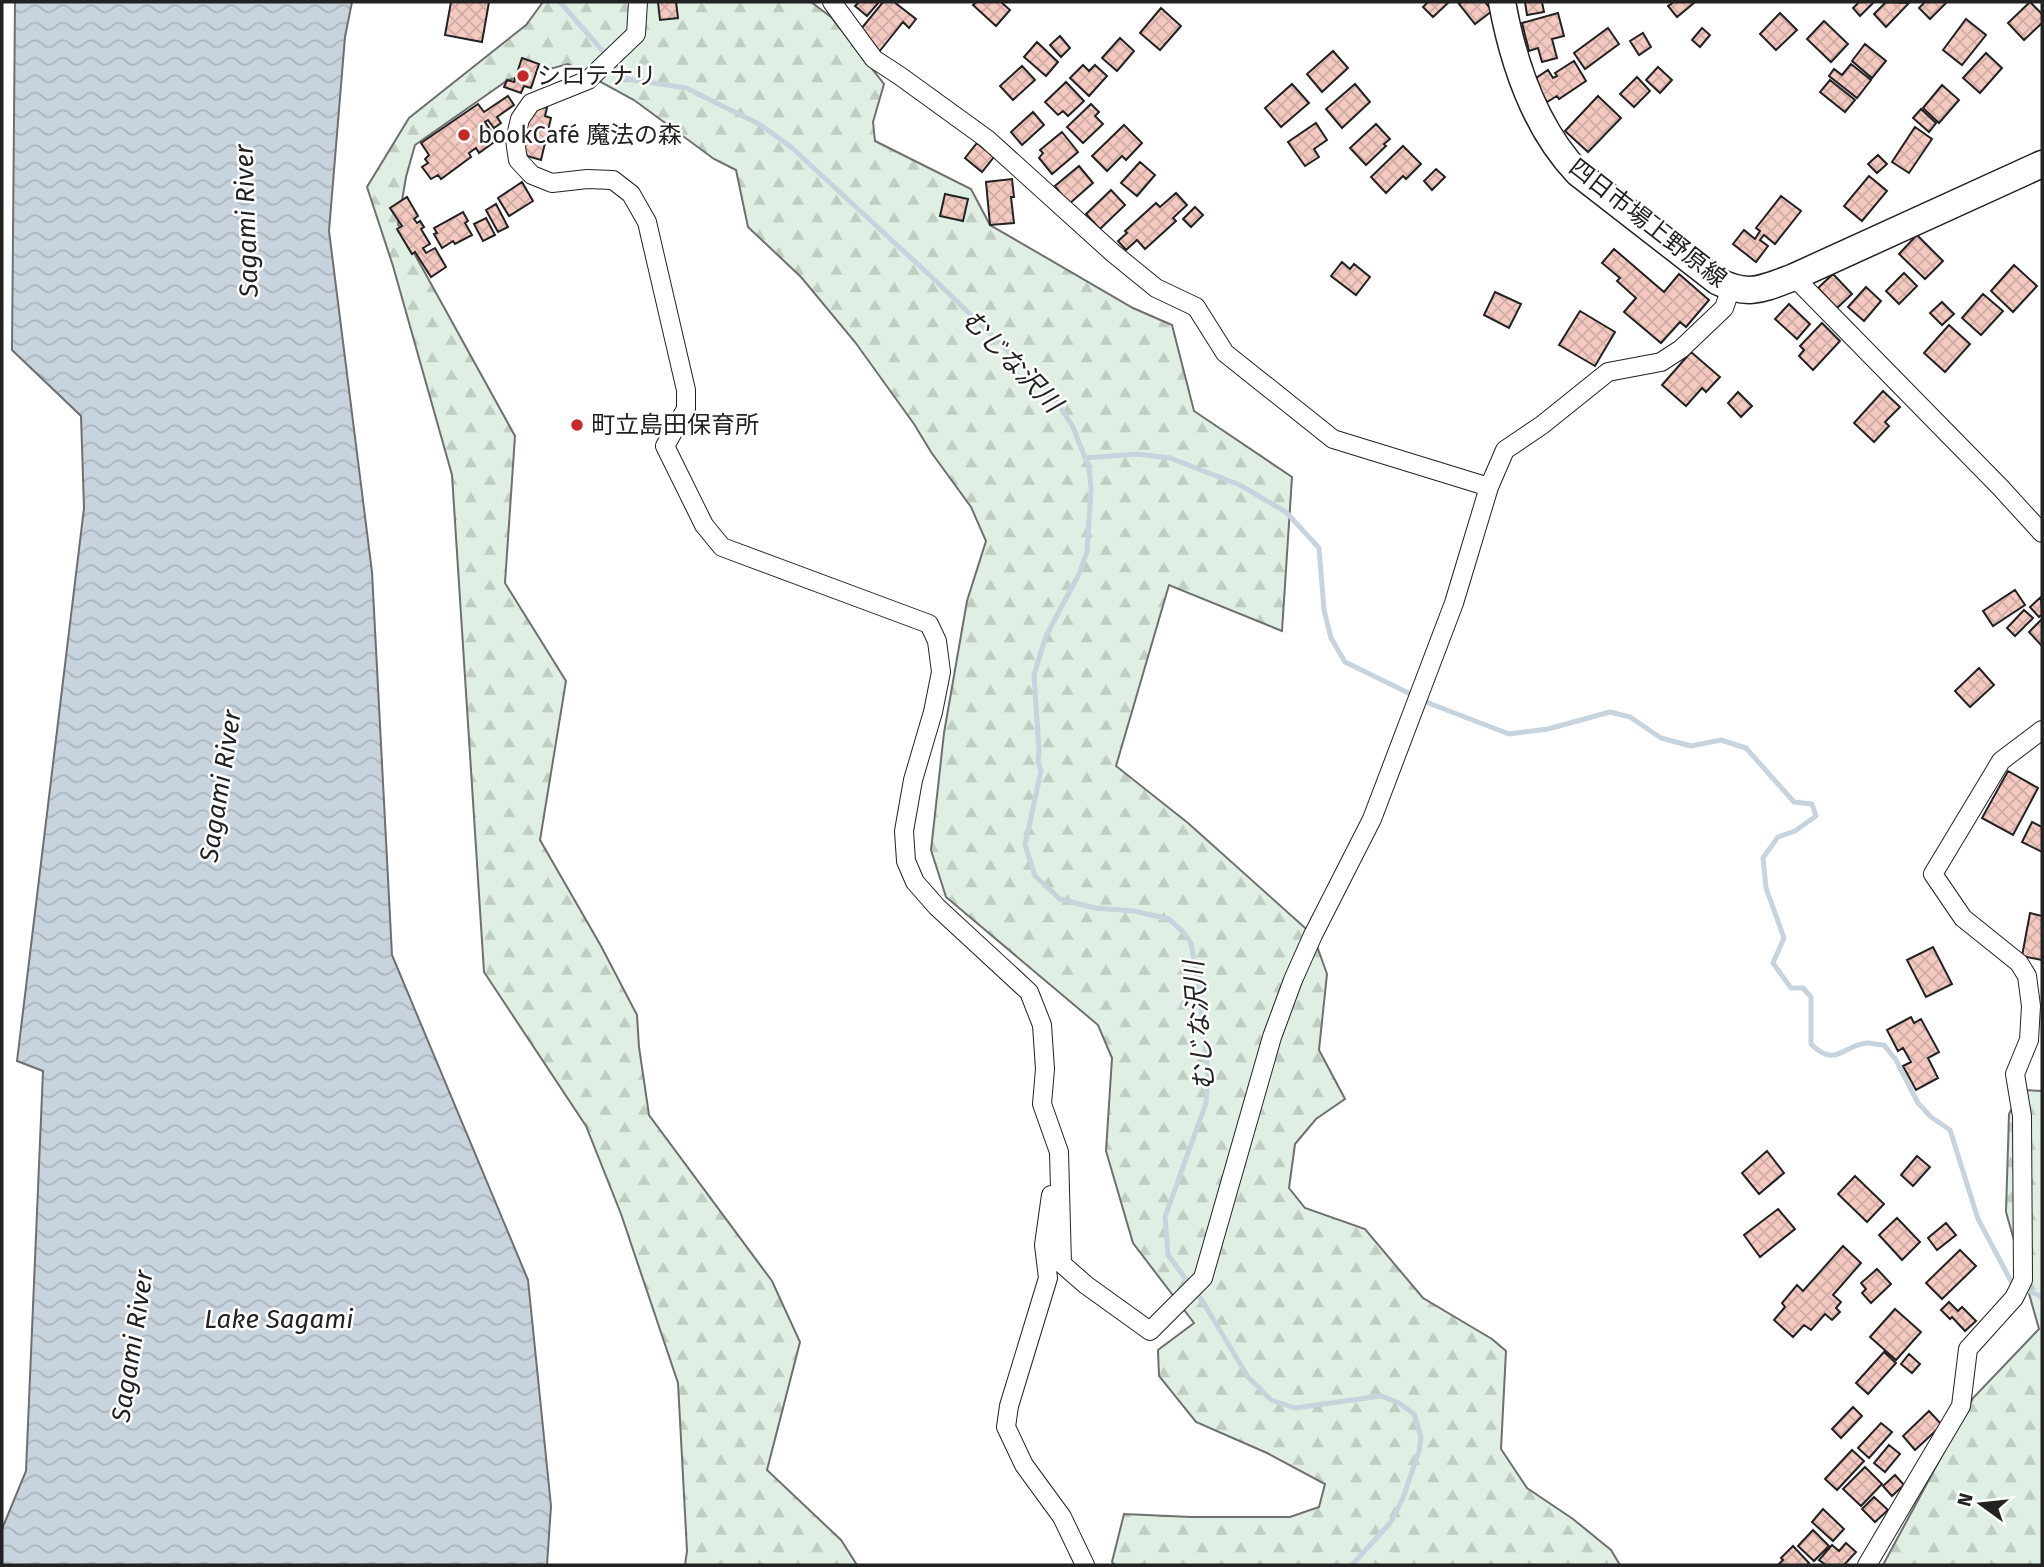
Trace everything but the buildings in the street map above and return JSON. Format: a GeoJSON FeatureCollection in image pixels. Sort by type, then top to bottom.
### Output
{"type":"FeatureCollection","features":[{"type":"Feature","properties":{"kind":"main road","name":"四日市場上野原線"},"geometry":{"type":"LineString","coordinates":[[1502,2],[1529,93],[1548,135],[1561,154],[1578,173],[1717,281],[1731,288],[1760,289],[1794,277],[2042,164]]}},
{"type":"Feature","properties":{"kind":"street"},"geometry":{"type":"LineString","coordinates":[[638,2],[636,34],[588,80],[531,103],[520,119],[514,140],[518,160],[532,175],[552,183],[587,179],[613,180],[631,194],[647,222],[686,390],[686,409],[665,446],[704,525],[722,547],[929,624],[937,640],[941,672],[911,793],[904,831],[906,861],[915,882],[937,907],[1029,992],[1042,1025],[1045,1069],[1042,1104],[1059,1152],[1062,1264],[1086,1285],[1150,1331],[1203,1278],[1272,1037],[1308,946],[1372,819],[1454,603],[1489,487],[1505,450],[1542,425],[1608,372],[1661,362],[1681,349],[1724,307],[1731,288]]}},
{"type":"Feature","properties":{"kind":"street"},"geometry":{"type":"LineString","coordinates":[[832,2],[874,59],[986,139],[1156,288],[1196,307],[1225,353],[1333,439],[1489,487]]}},
{"type":"Feature","properties":{"kind":"street"},"geometry":{"type":"LineString","coordinates":[[1794,277],[2042,533]]}},
{"type":"Feature","properties":{"kind":"street"},"geometry":{"type":"LineString","coordinates":[[1867,1565],[1961,1406],[1968,1349],[2014,1298],[2023,1280],[2022,1116],[2015,1074],[2029,1040],[2031,1006],[2027,976],[2019,963],[1963,918],[1933,874],[2001,761],[2042,730]]}},
{"type":"Feature","properties":{"kind":"street"},"geometry":{"type":"LineString","coordinates":[[1059,1179],[1050,1196],[1044,1245],[1048,1278],[1009,1406],[1006,1427],[1024,1465],[1062,1517],[1086,1565]]}},
{"type":"Feature","properties":{"kind":"green space"},"geometry":{"type":"Polygon","coordinates":[[[543,2],[811,2],[831,17],[884,84],[873,122],[875,141],[971,189],[990,225],[1133,308],[1172,325],[1194,411],[1292,477],[1282,631],[1169,585],[1116,766],[1188,823],[1313,935],[1327,974],[1319,1050],[1345,1099],[1316,1119],[1295,1144],[1289,1188],[1305,1208],[1365,1229],[1423,1298],[1492,1339],[1506,1351],[1501,1449],[1527,1488],[1573,1519],[1611,1550],[1620,1565],[1115,1565],[1112,1562],[1124,1514],[1290,1517],[1319,1507],[1325,1484],[1267,1453],[1196,1422],[1159,1376],[1158,1350],[1194,1323],[1133,1243],[1106,1151],[1112,1058],[1098,1025],[946,897],[931,850],[944,733],[967,601],[986,541],[971,507],[855,342],[801,277],[748,227],[736,170],[714,159],[634,100],[568,64],[508,80],[415,145],[398,224],[515,436],[505,583],[566,681],[540,840],[637,1015],[649,1115],[772,1281],[800,1342],[767,1470],[841,1540],[857,1565],[685,1565],[687,1551],[678,1383],[621,1214],[586,1126],[484,972],[452,475],[393,266],[367,187],[409,118],[526,25],[543,2]]]}},
{"type":"Feature","properties":{"kind":"green space"},"geometry":{"type":"Polygon","coordinates":[[[2021,1090],[2042,1091],[2042,1565],[1883,1565],[1973,1398],[2039,1329],[2006,1212],[2009,1114],[2021,1090]]]}},
{"type":"Feature","properties":{"kind":"water","name":"Lake Sagami"},"geometry":{"type":"Polygon","coordinates":[[[15,2],[352,2],[345,37],[329,231],[372,572],[392,955],[528,1280],[551,1506],[547,1565],[2,1565],[2,1529],[26,1471],[43,1071],[17,1061],[84,508],[81,416],[12,350],[15,2]]]}},
{"type":"Feature","properties":{"kind":"waterway","name":"むじな沢川"},"geometry":{"type":"LineString","coordinates":[[560,2],[627,79],[686,88],[759,124],[791,147],[937,282],[1051,393],[1073,427],[1089,468],[1091,489],[1087,552],[1079,574],[1046,636],[1034,675],[1038,761],[1041,771],[1025,845],[1035,876],[1060,899],[1095,908],[1134,911],[1169,919],[1191,943],[1197,976],[1200,975],[1198,980],[1208,1073],[1206,1103],[1165,1217],[1168,1255],[1203,1302],[1248,1377],[1271,1400],[1295,1408],[1381,1396],[1399,1403],[1414,1414],[1421,1437],[1403,1498],[1391,1522],[1352,1565]]}},
{"type":"Feature","properties":{"kind":"waterway"},"geometry":{"type":"LineString","coordinates":[[1085,458],[1137,454],[1170,458],[1240,485],[1286,512],[1319,548],[1324,610],[1331,638],[1345,662],[1431,704],[1509,734],[1548,729],[1610,712],[1630,717],[1661,738],[1691,746],[1721,740],[1746,748],[1794,802],[1812,804],[1816,816],[1795,831],[1778,837],[1763,858],[1766,888],[1784,938],[1773,963],[1791,988],[1803,988],[1811,997],[1811,1044],[1820,1051],[1833,1055],[1867,1043],[1884,1045],[1896,1060],[1918,1103],[1931,1117],[1950,1130],[1978,1219],[2012,1283],[2042,1297]]}},
{"type":"Feature","properties":{"kind":"place","name":"シロテナリ"},"geometry":{"type":"Point","coordinates":[523,76]}},
{"type":"Feature","properties":{"kind":"place","name":"bookCafé 魔法の森"},"geometry":{"type":"Point","coordinates":[464,135]}},
{"type":"Feature","properties":{"kind":"place","name":"町立島田保育所"},"geometry":{"type":"Point","coordinates":[577,425]}},
{"type":"Feature","properties":{"kind":"water label","name":"Sagami River"},"geometry":{"type":"Point","coordinates":[246,221]}},
{"type":"Feature","properties":{"kind":"water label","name":"Sagami River"},"geometry":{"type":"Point","coordinates":[220,786]}},
{"type":"Feature","properties":{"kind":"water label","name":"Sagami River"},"geometry":{"type":"Point","coordinates":[132,1346]}}]}
